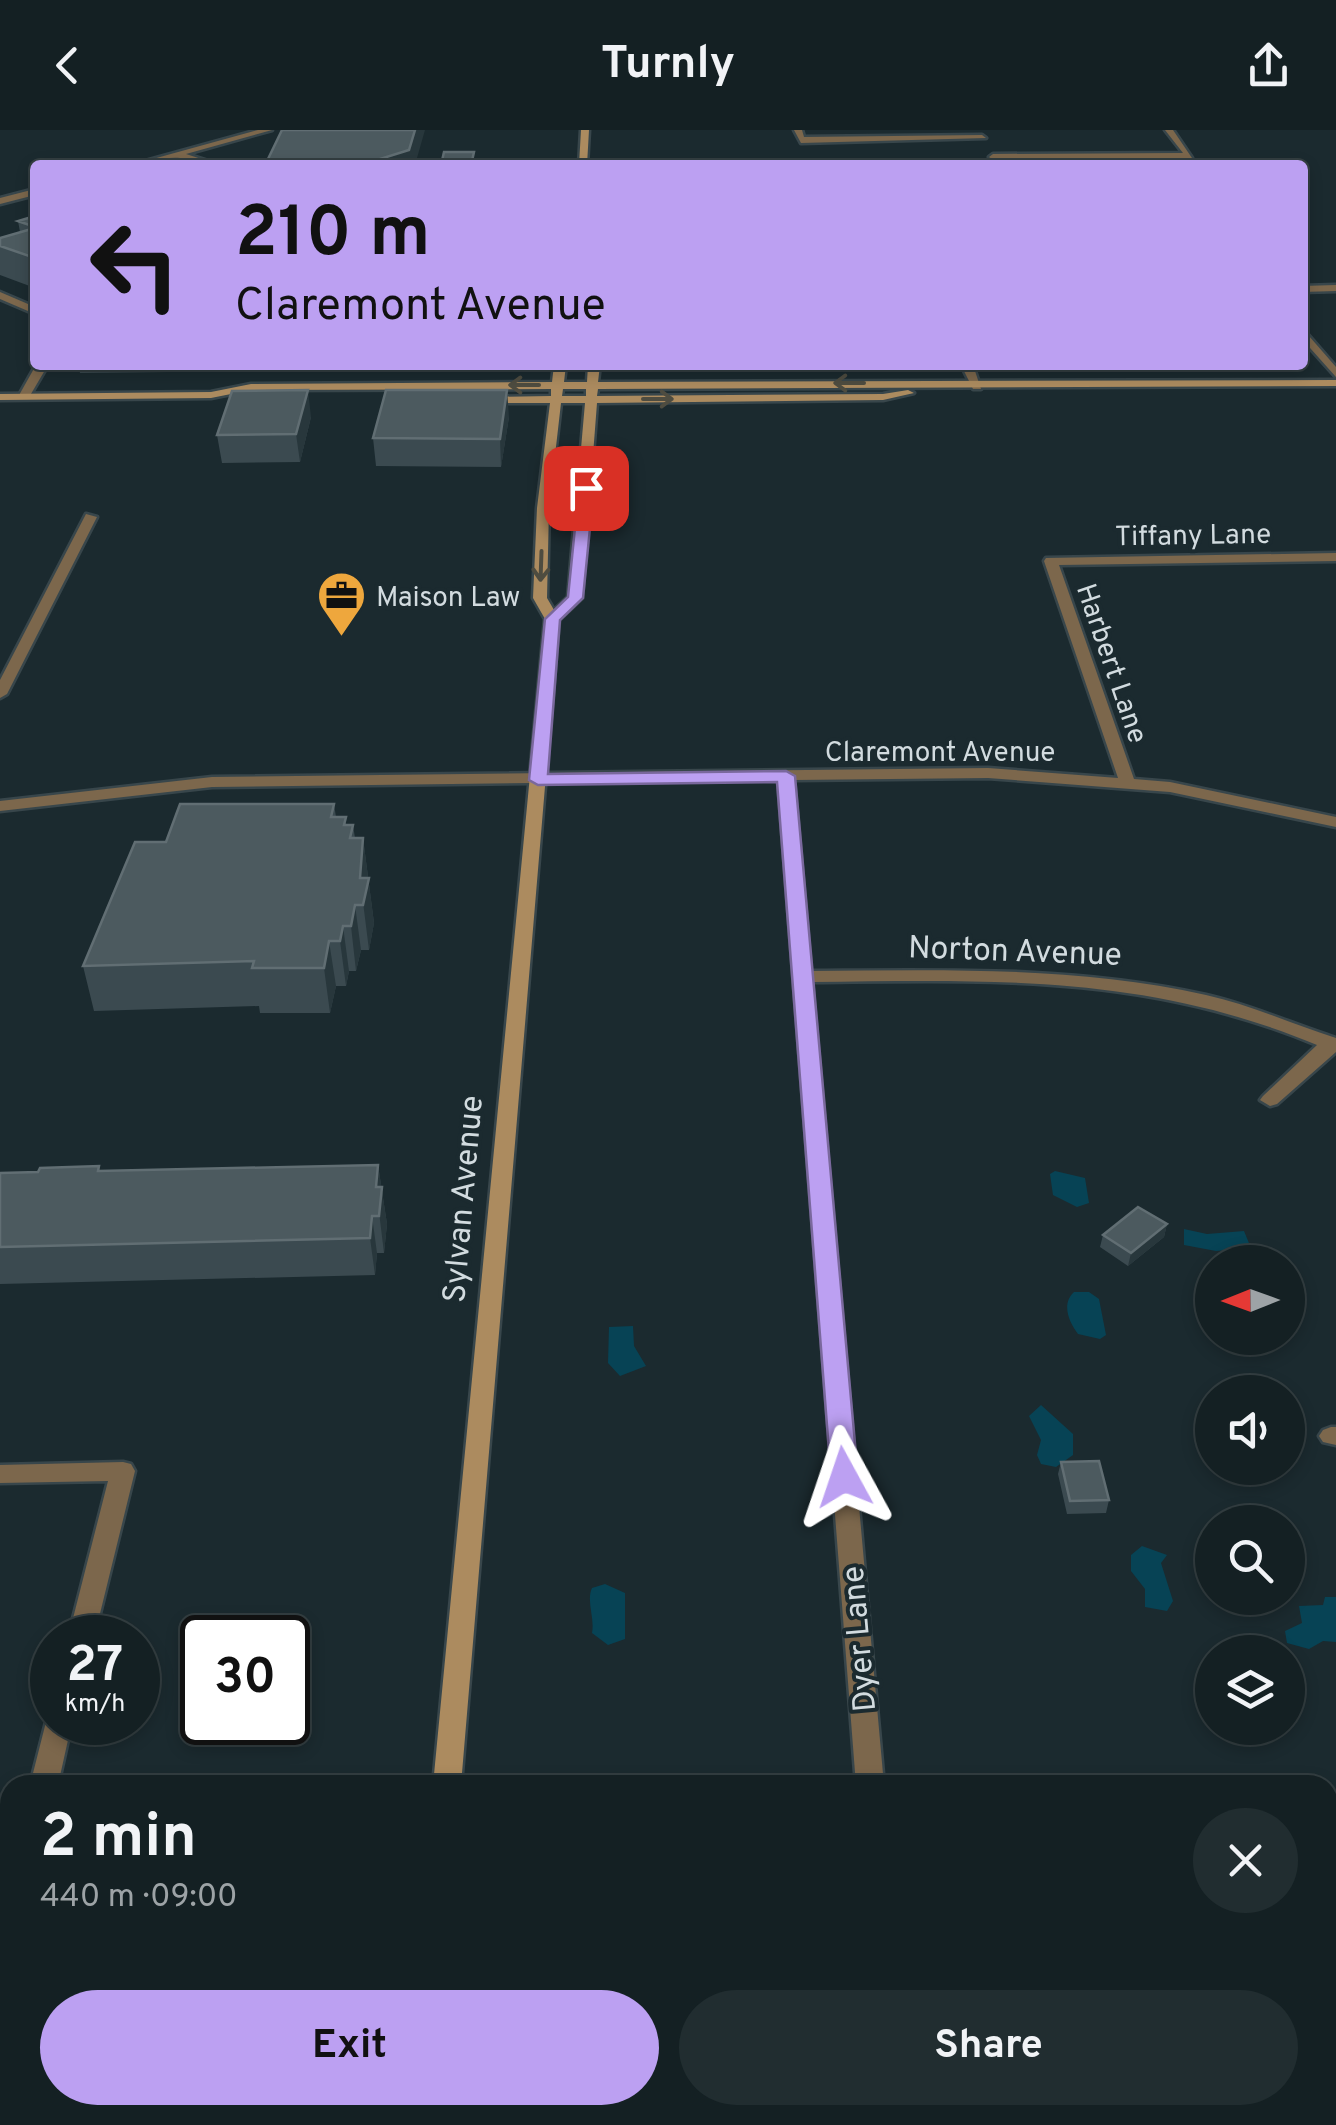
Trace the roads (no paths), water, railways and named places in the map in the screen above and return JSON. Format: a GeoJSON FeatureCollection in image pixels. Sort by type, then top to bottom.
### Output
{"type":"FeatureCollection","features":[{"type":"Feature","properties":{"kind":"main road"},"geometry":{"type":"LineString","coordinates":[[583,160],[584,130]]}},
{"type":"Feature","properties":{"kind":"main road","name":"Sylvan Avenue"},"geometry":{"type":"LineString","coordinates":[[448,1775],[552,619],[540,598],[543,508],[559,370]]}},
{"type":"Feature","properties":{"kind":"main road","name":"Sylvan Avenue"},"geometry":{"type":"LineString","coordinates":[[552,619],[575,598],[594,370]]}},
{"type":"Feature","properties":{"kind":"main road"},"geometry":{"type":"LineString","coordinates":[[0,397],[211,395],[244,401],[594,392],[882,398],[946,387],[1336,383]]}},
{"type":"Feature","properties":{"kind":"street"},"geometry":{"type":"LineString","coordinates":[[153,160],[268,130]]}},
{"type":"Feature","properties":{"kind":"street"},"geometry":{"type":"LineString","coordinates":[[1034,160],[1189,156],[1169,130]]}},
{"type":"Feature","properties":{"kind":"street"},"geometry":{"type":"LineString","coordinates":[[800,135],[980,134],[994,160]]}},
{"type":"Feature","properties":{"kind":"street"},"geometry":{"type":"LineString","coordinates":[[176,154],[198,160]]}},
{"type":"Feature","properties":{"kind":"street"},"geometry":{"type":"LineString","coordinates":[[0,201],[30,193]]}},
{"type":"Feature","properties":{"kind":"street"},"geometry":{"type":"LineString","coordinates":[[1308,289],[1336,288]]}},
{"type":"Feature","properties":{"kind":"street"},"geometry":{"type":"LineString","coordinates":[[0,295],[30,309]]}},
{"type":"Feature","properties":{"kind":"street"},"geometry":{"type":"LineString","coordinates":[[1308,339],[1336,374]]}},
{"type":"Feature","properties":{"kind":"street"},"geometry":{"type":"LineString","coordinates":[[24,397],[39,370]]}},
{"type":"Feature","properties":{"kind":"street"},"geometry":{"type":"LineString","coordinates":[[969,370],[977,387]]}},
{"type":"Feature","properties":{"kind":"street"},"geometry":{"type":"LineString","coordinates":[[0,694],[91,516]]}},
{"type":"Feature","properties":{"kind":"street"},"geometry":{"type":"LineString","coordinates":[[1331,557],[1336,574]]}},
{"type":"Feature","properties":{"kind":"street","name":"Tiffany Lane"},"geometry":{"type":"LineString","coordinates":[[1051,561],[1331,557]]}},
{"type":"Feature","properties":{"kind":"street","name":"Harbert Lane"},"geometry":{"type":"LineString","coordinates":[[1051,561],[1127,782]]}},
{"type":"Feature","properties":{"kind":"street","name":"Claremont Avenue"},"geometry":{"type":"LineString","coordinates":[[0,806],[212,782],[988,773],[1127,782],[1244,800],[1336,822]]}},
{"type":"Feature","properties":{"kind":"street","name":"Dyer Lane"},"geometry":{"type":"LineString","coordinates":[[786,776],[869,1775]]}},
{"type":"Feature","properties":{"kind":"street","name":"Norton Avenue"},"geometry":{"type":"LineString","coordinates":[[803,976],[1041,974],[1107,980],[1210,999],[1334,1044]]}},
{"type":"Feature","properties":{"kind":"street"},"geometry":{"type":"LineString","coordinates":[[1270,1100],[1334,1044]]}},
{"type":"Feature","properties":{"kind":"street"},"geometry":{"type":"LineString","coordinates":[[0,1474],[124,1471],[87,1615]]}},
{"type":"Feature","properties":{"kind":"street"},"geometry":{"type":"LineString","coordinates":[[47,1775],[54,1745]]}},
{"type":"Feature","properties":{"kind":"water"},"geometry":{"type":"Polygon","coordinates":[[[1055,1171],[1085,1178],[1089,1203],[1077,1207],[1053,1195],[1050,1174],[1055,1171]]]}},
{"type":"Feature","properties":{"kind":"water"},"geometry":{"type":"Polygon","coordinates":[[[1184,1229],[1207,1234],[1244,1231],[1250,1245],[1195,1247],[1184,1245],[1184,1229]]]}},
{"type":"Feature","properties":{"kind":"water"},"geometry":{"type":"Polygon","coordinates":[[[1074,1292],[1089,1292],[1099,1299],[1106,1335],[1100,1339],[1078,1334],[1072,1324],[1067,1307],[1074,1292]]]}},
{"type":"Feature","properties":{"kind":"water"},"geometry":{"type":"Polygon","coordinates":[[[633,1326],[634,1346],[646,1366],[620,1376],[608,1363],[609,1327],[633,1326]]]}},
{"type":"Feature","properties":{"kind":"water"},"geometry":{"type":"Polygon","coordinates":[[[1041,1405],[1073,1434],[1073,1455],[1056,1467],[1041,1464],[1037,1455],[1041,1440],[1029,1416],[1041,1405]]]}},
{"type":"Feature","properties":{"kind":"water"},"geometry":{"type":"Polygon","coordinates":[[[1142,1546],[1167,1555],[1161,1563],[1173,1601],[1167,1611],[1145,1607],[1145,1589],[1131,1571],[1131,1555],[1142,1546]]]}},
{"type":"Feature","properties":{"kind":"water"},"geometry":{"type":"Polygon","coordinates":[[[605,1584],[625,1593],[625,1639],[608,1645],[592,1633],[590,1604],[592,1588],[605,1584]]]}},
{"type":"Feature","properties":{"kind":"water"},"geometry":{"type":"Polygon","coordinates":[[[1325,1597],[1336,1597],[1336,1642],[1323,1641],[1309,1649],[1305,1648],[1305,1635],[1286,1635],[1285,1631],[1302,1623],[1305,1606],[1323,1605],[1325,1597]]]}},
{"type":"Feature","properties":{"kind":"place","name":"Maison Law"},"geometry":{"type":"Point","coordinates":[341,638]}}]}
